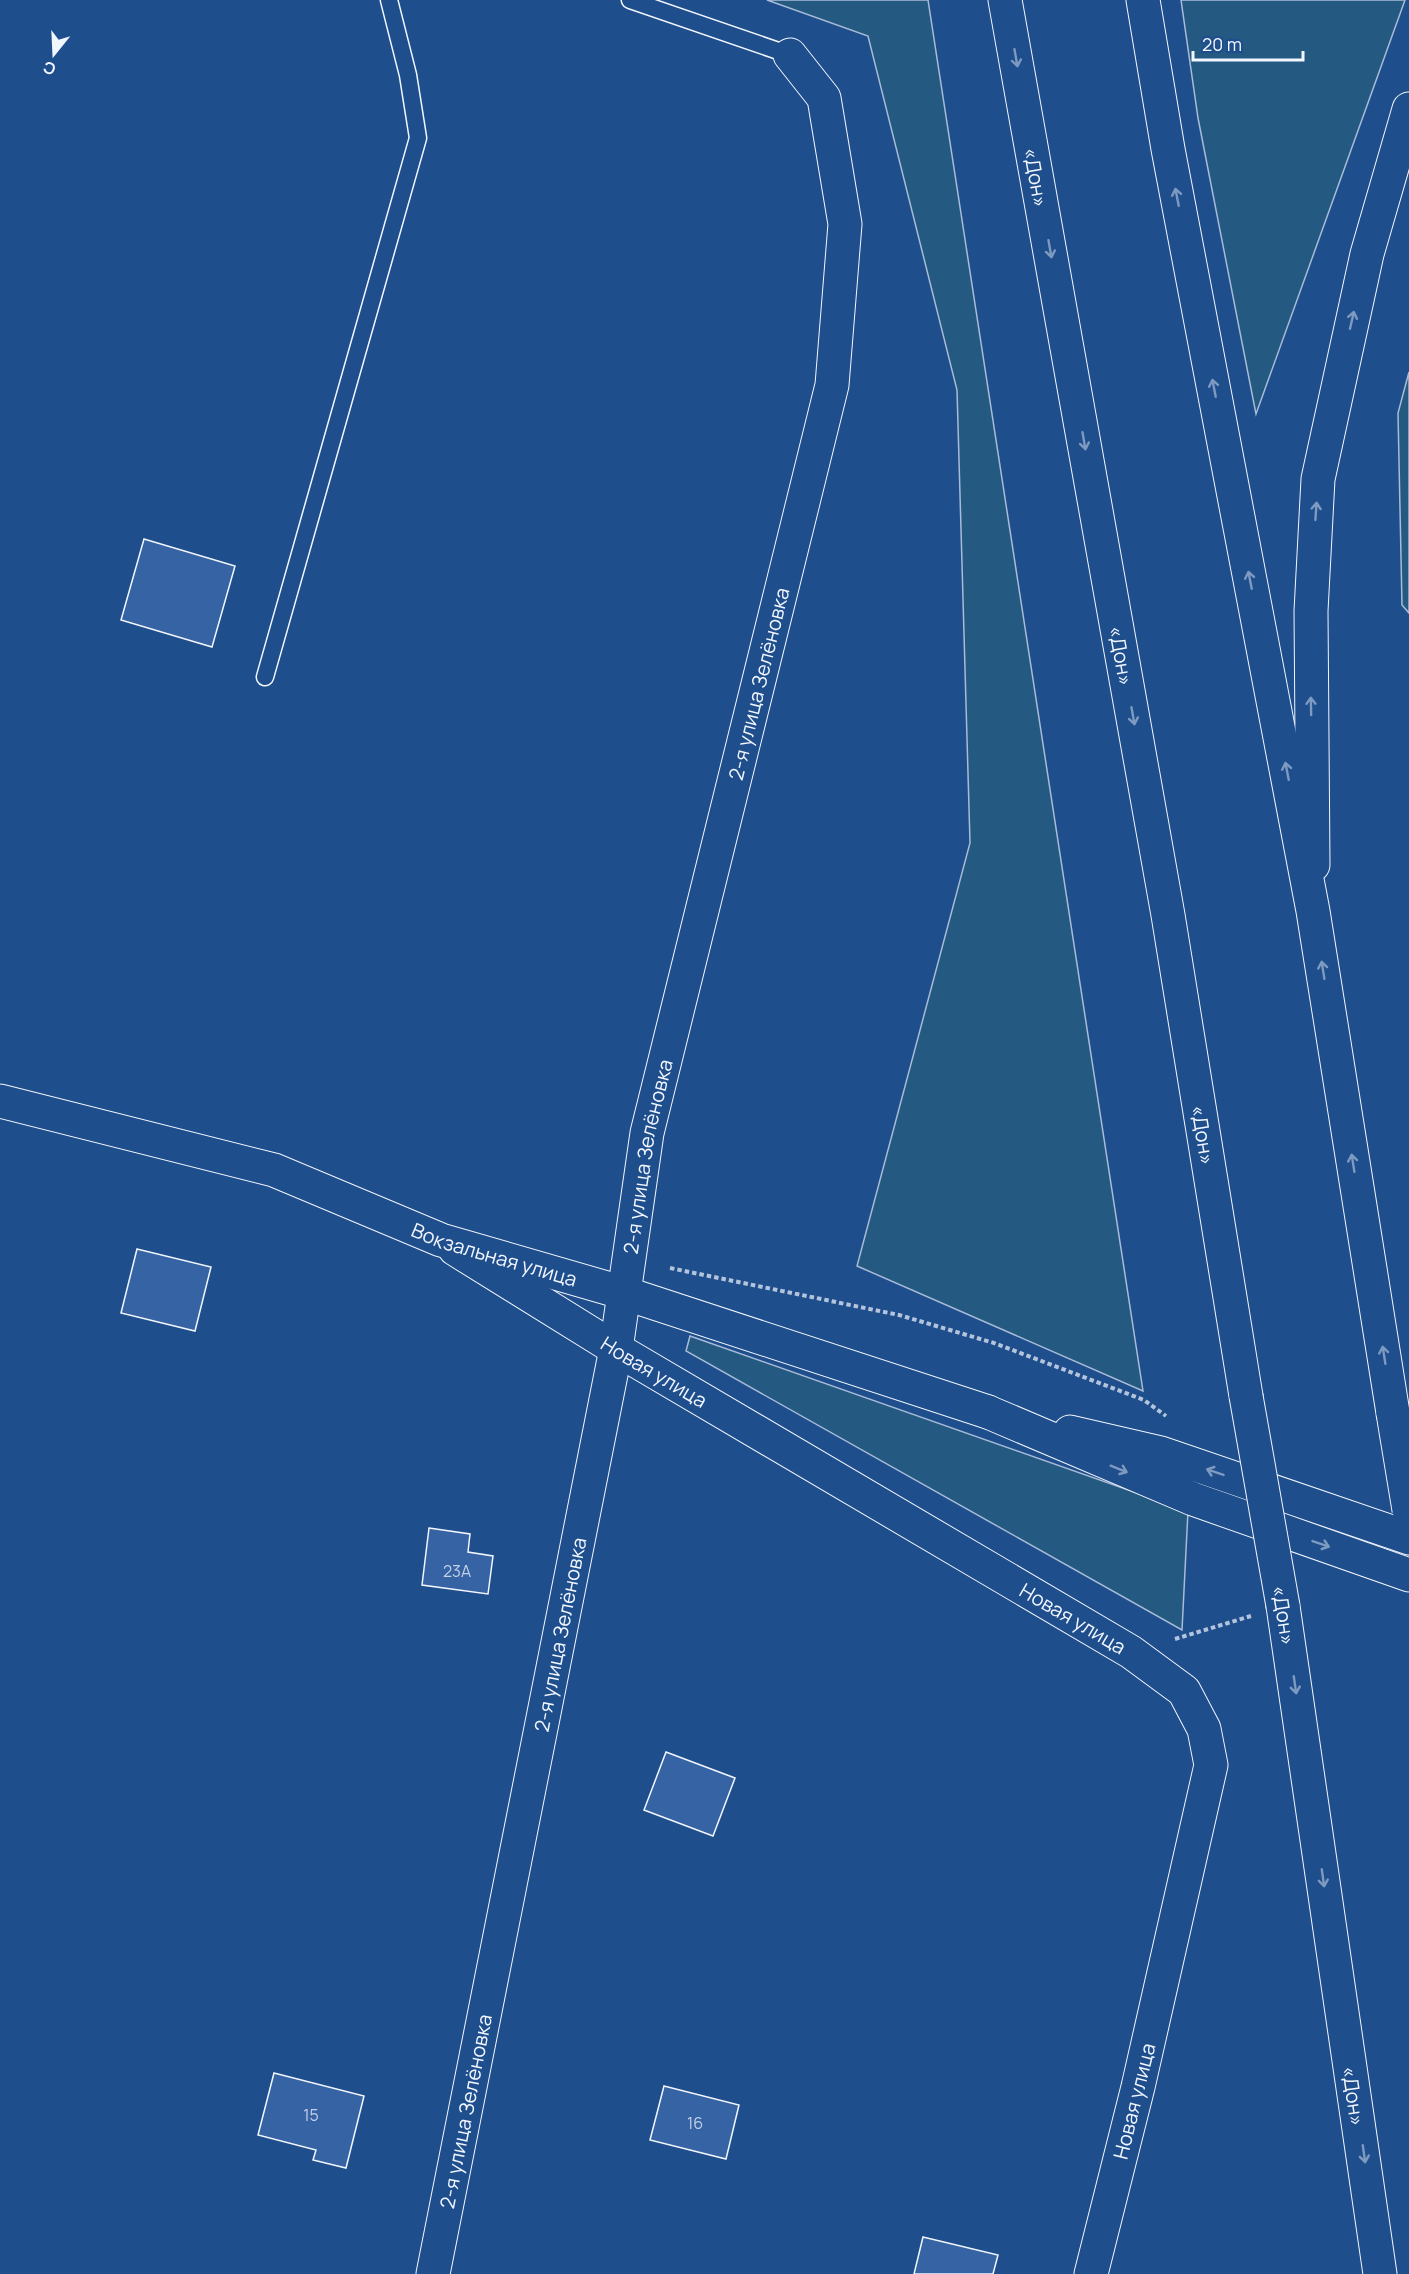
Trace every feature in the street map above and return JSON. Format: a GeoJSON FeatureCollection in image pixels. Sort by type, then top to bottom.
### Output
{"type":"FeatureCollection","features":[{"type":"Feature","properties":{"kind":"main road","name":"«Дон»"},"geometry":{"type":"LineString","coordinates":[[1005,0],[1166,903],[1246,1396],[1283,1606],[1380,2274]]}},
{"type":"Feature","properties":{"kind":"main road"},"geometry":{"type":"LineString","coordinates":[[1143,0],[1168,149],[1313,911],[1409,1510]]}},
{"type":"Feature","properties":{"kind":"main road","name":"2-я улица Зелёновка"},"geometry":{"type":"LineString","coordinates":[[433,2274],[616,1349],[647,1133],[832,385],[845,224],[825,98],[790,55]]}},
{"type":"Feature","properties":{"kind":"main road"},"geometry":{"type":"LineString","coordinates":[[1313,911],[1311,611],[1318,479],[1367,254],[1409,109]]}},
{"type":"Feature","properties":{"kind":"main road","name":"Вокзальная улица"},"geometry":{"type":"LineString","coordinates":[[0,1101],[274,1170],[441,1240],[624,1293],[988,1412]]}},
{"type":"Feature","properties":{"kind":"main road","name":"Новая улица"},"geometry":{"type":"LineString","coordinates":[[441,1240],[616,1349],[1131,1652],[1184,1691],[1204,1729],[1211,1765],[1138,2087],[1091,2274]]}},
{"type":"Feature","properties":{"kind":"main road"},"geometry":{"type":"LineString","coordinates":[[988,1412],[1161,1453],[1409,1538]]}},
{"type":"Feature","properties":{"kind":"main road"},"geometry":{"type":"LineString","coordinates":[[988,1412],[1193,1499],[1409,1575]]}},
{"type":"Feature","properties":{"kind":"lane"},"geometry":{"type":"LineString","coordinates":[[265,677],[418,138],[408,75],[389,0]]}},
{"type":"Feature","properties":{"kind":"lane"},"geometry":{"type":"LineString","coordinates":[[630,0],[790,55]]}},
{"type":"Feature","properties":{"kind":"path"},"geometry":{"type":"LineString","coordinates":[[628,1260],[899,1315],[994,1343],[1144,1400],[1168,1418]]}},
{"type":"Feature","properties":{"kind":"path"},"geometry":{"type":"LineString","coordinates":[[1131,1652],[1283,1606]]}},
{"type":"Feature","properties":{"kind":"shaded area"},"geometry":{"type":"Polygon","coordinates":[[[767,0],[928,0],[1143,1391],[857,1266],[970,843],[957,390],[868,36],[767,0]]]}},
{"type":"Feature","properties":{"kind":"shaded area"},"geometry":{"type":"Polygon","coordinates":[[[1181,0],[1405,0],[1256,414],[1198,118],[1181,0]]]}},
{"type":"Feature","properties":{"kind":"shaded area"},"geometry":{"type":"Polygon","coordinates":[[[1409,372],[1409,613],[1402,605],[1398,413],[1409,372]]]}},
{"type":"Feature","properties":{"kind":"shaded area"},"geometry":{"type":"Polygon","coordinates":[[[690,1336],[1188,1511],[1182,1630],[686,1351],[690,1336]]]}},
{"type":"Feature","properties":{"kind":"building"},"geometry":{"type":"Polygon","coordinates":[[[144,539],[235,566],[212,647],[121,620],[144,539]]]}},
{"type":"Feature","properties":{"kind":"building"},"geometry":{"type":"Polygon","coordinates":[[[137,1249],[211,1267],[195,1331],[121,1313],[137,1249]]]}},
{"type":"Feature","properties":{"kind":"building"},"geometry":{"type":"Polygon","coordinates":[[[429,1528],[470,1534],[468,1552],[493,1556],[488,1594],[422,1585],[429,1528]]]}},
{"type":"Feature","properties":{"kind":"building"},"geometry":{"type":"Polygon","coordinates":[[[666,1752],[735,1778],[713,1836],[644,1810],[666,1752]]]}},
{"type":"Feature","properties":{"kind":"building"},"geometry":{"type":"Polygon","coordinates":[[[274,2073],[364,2096],[346,2168],[313,2160],[316,2150],[258,2135],[274,2073]]]}},
{"type":"Feature","properties":{"kind":"building"},"geometry":{"type":"Polygon","coordinates":[[[664,2086],[739,2105],[726,2159],[650,2140],[664,2086]]]}},
{"type":"Feature","properties":{"kind":"building"},"geometry":{"type":"Polygon","coordinates":[[[923,2237],[998,2255],[993,2274],[914,2274],[923,2237]]]}}]}
